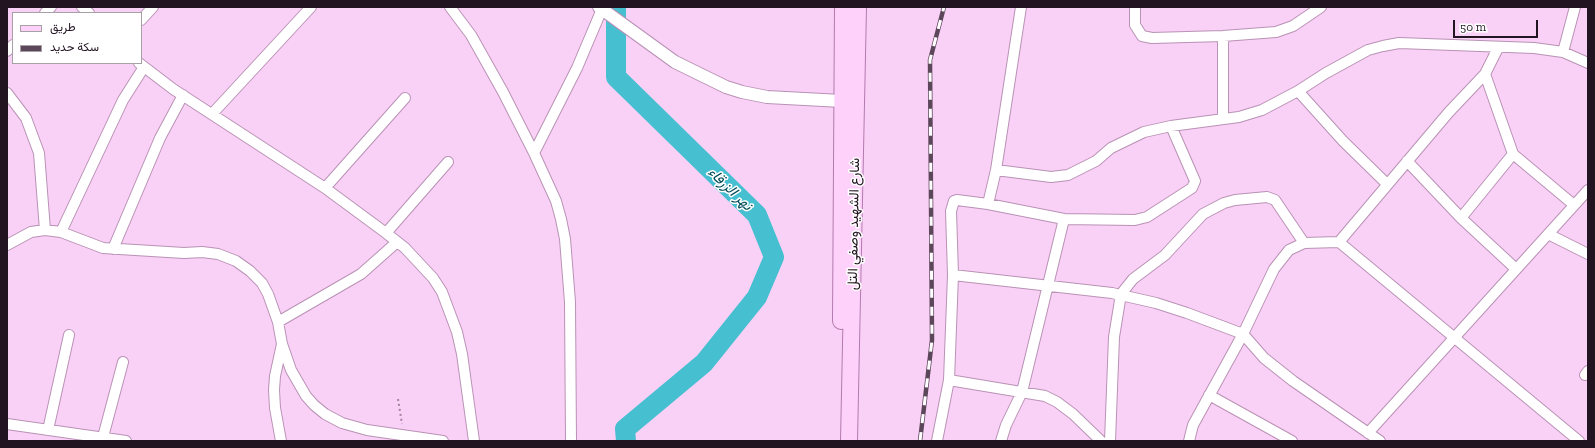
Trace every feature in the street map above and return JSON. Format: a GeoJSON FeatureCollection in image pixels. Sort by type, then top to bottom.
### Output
{"type":"FeatureCollection","features":[{"type":"Feature","properties":{"kind":"main road","name":"شارع الشهيد وصفي التل"},"geometry":{"type":"LineString","coordinates":[[839,441],[843,7]]}},
{"type":"Feature","properties":{"kind":"main road","name":"شارع الشهيد وصفي التل"},"geometry":{"type":"LineString","coordinates":[[849,441],[858,7]]}},
{"type":"Feature","properties":{"kind":"street"},"geometry":{"type":"LineString","coordinates":[[142,19],[153,7]]}},
{"type":"Feature","properties":{"kind":"street"},"geometry":{"type":"LineString","coordinates":[[212,114],[310,7]]}},
{"type":"Feature","properties":{"kind":"street"},"geometry":{"type":"LineString","coordinates":[[450,7],[471,36],[534,153],[556,201],[565,239],[572,343],[571,441]]}},
{"type":"Feature","properties":{"kind":"street"},"geometry":{"type":"LineString","coordinates":[[988,204],[996,170],[1022,7]]}},
{"type":"Feature","properties":{"kind":"street"},"geometry":{"type":"LineString","coordinates":[[1135,7],[1135,25],[1145,37],[1223,36],[1276,32],[1293,26],[1308,18],[1321,7]]}},
{"type":"Feature","properties":{"kind":"street"},"geometry":{"type":"LineString","coordinates":[[1563,52],[1575,7]]}},
{"type":"Feature","properties":{"kind":"street"},"geometry":{"type":"LineString","coordinates":[[534,153],[577,68],[601,8],[683,67],[712,81],[742,92],[775,98],[842,101]]}},
{"type":"Feature","properties":{"kind":"street"},"geometry":{"type":"LineString","coordinates":[[1223,36],[1223,119]]}},
{"type":"Feature","properties":{"kind":"street"},"geometry":{"type":"LineString","coordinates":[[996,170],[1051,178],[1068,175],[1088,166],[1111,148],[1130,138],[1171,126],[1223,119],[1262,110],[1368,50],[1399,43],[1498,48],[1534,48],[1563,52],[1588,63]]}},
{"type":"Feature","properties":{"kind":"street"},"geometry":{"type":"LineString","coordinates":[[1339,242],[1449,112],[1485,74],[1498,48]]}},
{"type":"Feature","properties":{"kind":"street"},"geometry":{"type":"LineString","coordinates":[[61,232],[123,100],[142,65],[182,95],[325,188],[397,242],[433,278],[442,292],[448,306],[462,354],[474,441]]}},
{"type":"Feature","properties":{"kind":"street"},"geometry":{"type":"LineString","coordinates":[[1485,74],[1513,154],[1574,205]]}},
{"type":"Feature","properties":{"kind":"street"},"geometry":{"type":"LineString","coordinates":[[1298,91],[1343,141],[1387,184]]}},
{"type":"Feature","properties":{"kind":"street"},"geometry":{"type":"LineString","coordinates":[[7,93],[26,118],[39,153],[45,230]]}},
{"type":"Feature","properties":{"kind":"street"},"geometry":{"type":"LineString","coordinates":[[113,249],[160,138],[182,95]]}},
{"type":"Feature","properties":{"kind":"street"},"geometry":{"type":"LineString","coordinates":[[325,188],[405,98]]}},
{"type":"Feature","properties":{"kind":"street"},"geometry":{"type":"LineString","coordinates":[[937,441],[949,380],[953,275],[952,203],[957,200],[988,204],[1064,219],[1135,220],[1147,217],[1192,188],[1195,181],[1171,126]]}},
{"type":"Feature","properties":{"kind":"street"},"geometry":{"type":"LineString","coordinates":[[1461,218],[1513,154]]}},
{"type":"Feature","properties":{"kind":"street"},"geometry":{"type":"LineString","coordinates":[[1407,161],[1461,218],[1516,269]]}},
{"type":"Feature","properties":{"kind":"street"},"geometry":{"type":"LineString","coordinates":[[386,233],[448,162]]}},
{"type":"Feature","properties":{"kind":"street"},"geometry":{"type":"LineString","coordinates":[[1368,433],[1454,336],[1588,190]]}},
{"type":"Feature","properties":{"kind":"street"},"geometry":{"type":"LineString","coordinates":[[1110,441],[1114,337],[1121,294],[1133,279],[1165,255],[1203,214],[1213,208],[1235,200],[1262,197],[1275,200],[1304,242]]}},
{"type":"Feature","properties":{"kind":"street"},"geometry":{"type":"LineString","coordinates":[[1001,441],[1006,425],[1022,392],[1064,219]]}},
{"type":"Feature","properties":{"kind":"street"},"geometry":{"type":"LineString","coordinates":[[8,246],[31,232],[45,230],[61,232],[95,246],[113,249],[202,252],[218,254],[236,261],[250,271],[262,283],[268,294],[278,322],[282,344],[291,370],[314,405],[342,423],[367,430],[443,441]]}},
{"type":"Feature","properties":{"kind":"street"},"geometry":{"type":"LineString","coordinates":[[1548,234],[1588,254]]}},
{"type":"Feature","properties":{"kind":"street"},"geometry":{"type":"LineString","coordinates":[[278,322],[361,274],[397,242]]}},
{"type":"Feature","properties":{"kind":"street"},"geometry":{"type":"LineString","coordinates":[[1189,441],[1193,425],[1242,334],[1274,269],[1289,250],[1304,242],[1339,242],[1579,441]]}},
{"type":"Feature","properties":{"kind":"street"},"geometry":{"type":"LineString","coordinates":[[953,275],[1121,294],[1156,302],[1188,313],[1242,334],[1264,358],[1293,381],[1380,441]]}},
{"type":"Feature","properties":{"kind":"street"},"geometry":{"type":"LineString","coordinates":[[48,430],[69,335]]}},
{"type":"Feature","properties":{"kind":"street"},"geometry":{"type":"LineString","coordinates":[[281,441],[274,390],[275,376],[282,344]]}},
{"type":"Feature","properties":{"kind":"street"},"geometry":{"type":"LineString","coordinates":[[103,437],[123,362]]}},
{"type":"Feature","properties":{"kind":"street"},"geometry":{"type":"LineString","coordinates":[[949,380],[1044,396],[1057,402],[1073,414],[1102,441]]}},
{"type":"Feature","properties":{"kind":"street"},"geometry":{"type":"LineString","coordinates":[[1209,396],[1292,441]]}},
{"type":"Feature","properties":{"kind":"street"},"geometry":{"type":"LineString","coordinates":[[7,424],[126,441]]}},
{"type":"Feature","properties":{"kind":"path"},"geometry":{"type":"LineString","coordinates":[[398,399],[404,436]]}},
{"type":"Feature","properties":{"kind":"waterway","name":"نهر الزرقاء"},"geometry":{"type":"LineString","coordinates":[[616,7],[616,77],[757,215],[774,257],[757,297],[704,363],[625,429],[626,441]]}},
{"type":"Feature","properties":{"kind":"railway"},"geometry":{"type":"LineString","coordinates":[[920,441],[932,340],[930,60],[944,7]]}}]}
